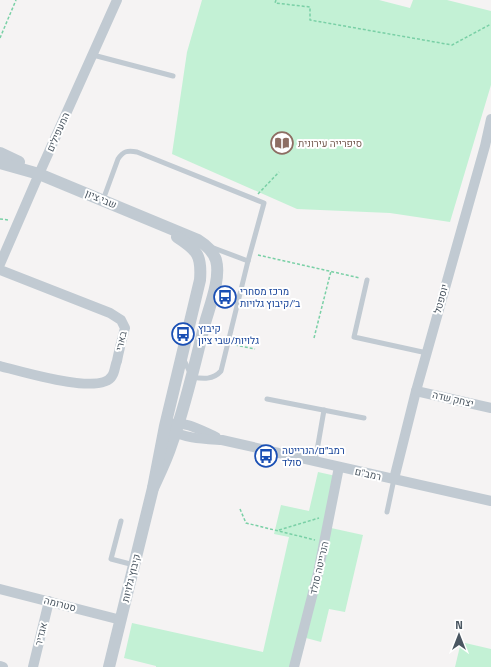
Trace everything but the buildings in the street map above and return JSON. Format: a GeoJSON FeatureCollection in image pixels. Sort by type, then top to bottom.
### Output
{"type":"FeatureCollection","features":[{"type":"Feature","properties":{"kind":"street","name":"המעפילים"},"geometry":{"type":"LineString","coordinates":[[0,264],[117,0]]}},
{"type":"Feature","properties":{"kind":"street","name":"יוספטל"},"geometry":{"type":"LineString","coordinates":[[394,479],[447,278],[488,147],[491,119]]}},
{"type":"Feature","properties":{"kind":"street","name":"שבי ציון"},"geometry":{"type":"LineString","coordinates":[[0,153],[39,174],[198,240],[207,246]]}},
{"type":"Feature","properties":{"kind":"street","name":"שבי ציון"},"geometry":{"type":"LineString","coordinates":[[0,163],[39,174]]}},
{"type":"Feature","properties":{"kind":"street","name":"שבי ציון"},"geometry":{"type":"LineString","coordinates":[[162,226],[195,250],[200,262]]}},
{"type":"Feature","properties":{"kind":"street","name":"קיבוץ גלויות"},"geometry":{"type":"LineString","coordinates":[[153,488],[177,428],[192,377],[216,276],[216,260],[207,246]]}},
{"type":"Feature","properties":{"kind":"street","name":"קיבוץ גלויות"},"geometry":{"type":"LineString","coordinates":[[109,667],[153,488],[165,426],[200,280],[200,262]]}},
{"type":"Feature","properties":{"kind":"street","name":"בארי"},"geometry":{"type":"LineString","coordinates":[[0,270],[110,313],[122,320],[125,328],[113,375],[107,382],[88,384],[57,380],[0,366]]}},
{"type":"Feature","properties":{"kind":"street","name":"יצחק שדה"},"geometry":{"type":"LineString","coordinates":[[416,391],[491,408]]}},
{"type":"Feature","properties":{"kind":"street","name":"רמב\"ם"},"geometry":{"type":"LineString","coordinates":[[165,426],[177,428],[202,439],[222,440],[491,501]]}},
{"type":"Feature","properties":{"kind":"street","name":"הנרייטה סולד"},"geometry":{"type":"LineString","coordinates":[[294,667],[325,542],[339,467]]}},
{"type":"Feature","properties":{"kind":"street","name":"סטרומה"},"geometry":{"type":"LineString","coordinates":[[0,589],[120,620]]}},
{"type":"Feature","properties":{"kind":"street","name":"אגדיר"},"geometry":{"type":"LineString","coordinates":[[33,667],[49,601]]}},
{"type":"Feature","properties":{"kind":"lane"},"geometry":{"type":"LineString","coordinates":[[93,55],[173,76]]}},
{"type":"Feature","properties":{"kind":"lane"},"geometry":{"type":"LineString","coordinates":[[103,200],[118,159],[122,153],[128,150],[137,152],[264,203],[250,253],[223,366],[218,374],[208,378],[192,377],[185,364],[182,354]]}},
{"type":"Feature","properties":{"kind":"lane"},"geometry":{"type":"LineString","coordinates":[[207,246],[248,261]]}},
{"type":"Feature","properties":{"kind":"lane"},"geometry":{"type":"LineString","coordinates":[[367,280],[354,338],[427,353]]}},
{"type":"Feature","properties":{"kind":"lane"},"geometry":{"type":"LineString","coordinates":[[267,399],[364,418]]}},
{"type":"Feature","properties":{"kind":"lane"},"geometry":{"type":"LineString","coordinates":[[315,462],[324,410]]}},
{"type":"Feature","properties":{"kind":"lane"},"geometry":{"type":"LineString","coordinates":[[387,512],[394,479]]}},
{"type":"Feature","properties":{"kind":"lane"},"geometry":{"type":"LineString","coordinates":[[121,521],[111,559],[134,565]]}},
{"type":"Feature","properties":{"kind":"path"},"geometry":{"type":"LineString","coordinates":[[0,38],[16,0]]}},
{"type":"Feature","properties":{"kind":"path"},"geometry":{"type":"LineString","coordinates":[[276,0],[275,3],[310,7],[310,20],[452,45],[491,24]]}},
{"type":"Feature","properties":{"kind":"path"},"geometry":{"type":"LineString","coordinates":[[254,198],[279,172]]}},
{"type":"Feature","properties":{"kind":"path"},"geometry":{"type":"LineString","coordinates":[[250,253],[367,280]]}},
{"type":"Feature","properties":{"kind":"path"},"geometry":{"type":"LineString","coordinates":[[314,338],[330,271]]}},
{"type":"Feature","properties":{"kind":"path"},"geometry":{"type":"LineString","coordinates":[[228,343],[255,349]]}},
{"type":"Feature","properties":{"kind":"path"},"geometry":{"type":"LineString","coordinates":[[240,509],[246,522],[325,542]]}},
{"type":"Feature","properties":{"kind":"path"},"geometry":{"type":"LineString","coordinates":[[279,530],[330,514]]}},
{"type":"Feature","properties":{"kind":"green space"},"geometry":{"type":"Polygon","coordinates":[[[202,0],[379,0],[410,8],[413,0],[447,0],[491,11],[491,85],[450,222],[390,213],[297,209],[172,154],[187,52],[202,0]]]}},
{"type":"Feature","properties":{"kind":"green space"},"geometry":{"type":"Polygon","coordinates":[[[318,472],[336,476],[291,667],[156,667],[124,658],[132,623],[263,652],[289,537],[274,534],[281,505],[309,511],[318,472]]]}},
{"type":"Feature","properties":{"kind":"green space"},"geometry":{"type":"Polygon","coordinates":[[[331,528],[363,535],[345,612],[329,609],[321,642],[306,638],[331,528]]]}},
{"type":"Feature","properties":{"kind":"green space"},"geometry":{"type":"Polygon","coordinates":[[[461,642],[491,649],[491,667],[455,667],[461,642]]]}},
{"type":"Feature","properties":{"kind":"place","name":"סיפרייה עירונית"},"geometry":{"type":"Point","coordinates":[282,143]}},
{"type":"Feature","properties":{"kind":"place","name":"מרכז מסחרי ב׳/קיבוץ גלויות"},"geometry":{"type":"Point","coordinates":[225,297]}},
{"type":"Feature","properties":{"kind":"place","name":"קיבוץ גלויות/שבי ציון"},"geometry":{"type":"Point","coordinates":[183,334]}},
{"type":"Feature","properties":{"kind":"place","name":"רמב״ם/הנרייטה סולד"},"geometry":{"type":"Point","coordinates":[266,456]}}]}
